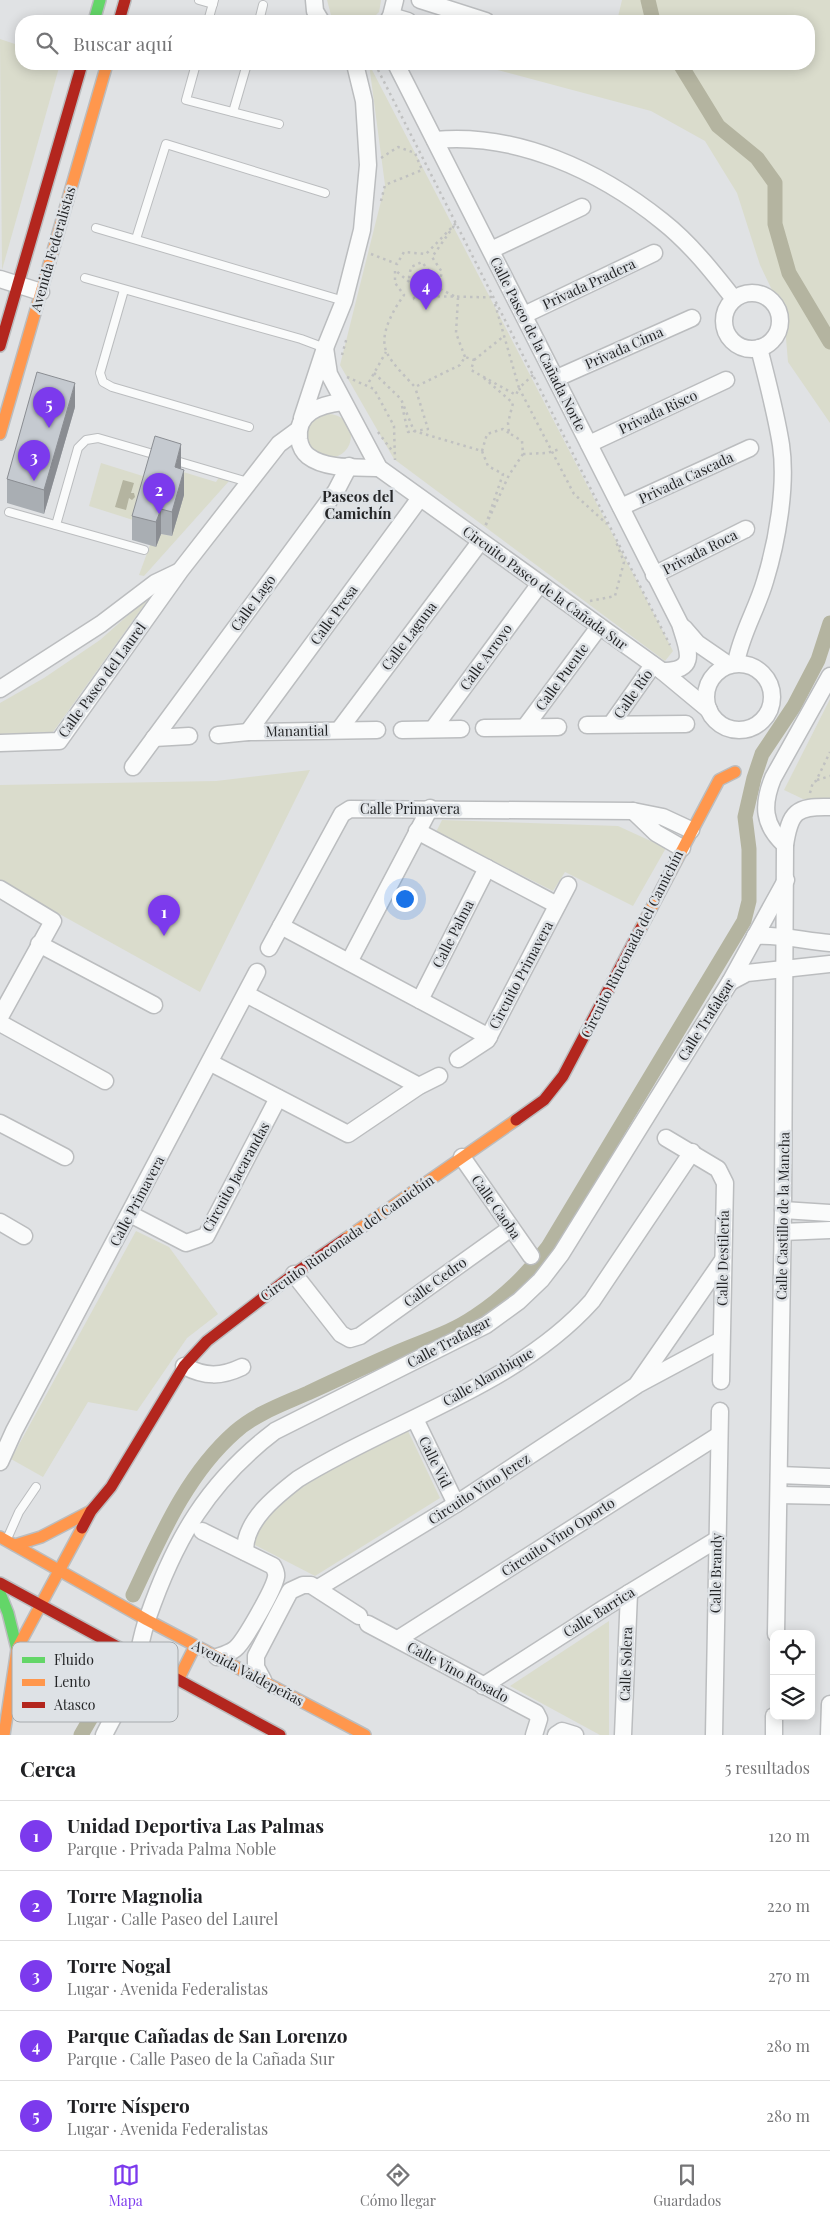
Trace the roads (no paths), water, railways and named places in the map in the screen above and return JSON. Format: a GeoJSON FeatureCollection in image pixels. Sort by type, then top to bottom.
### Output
{"type":"FeatureCollection","features":[{"type":"Feature","properties":{"kind":"street"},"geometry":{"type":"LineString","coordinates":[[96,15],[100,0]]}},
{"type":"Feature","properties":{"kind":"street"},"geometry":{"type":"LineString","coordinates":[[121,15],[125,0]]}},
{"type":"Feature","properties":{"kind":"street"},"geometry":{"type":"LineString","coordinates":[[314,0],[317,15]]}},
{"type":"Feature","properties":{"kind":"street"},"geometry":{"type":"LineString","coordinates":[[420,0],[467,15]]}},
{"type":"Feature","properties":{"kind":"street","name":"Avenida Federalistas"},"geometry":{"type":"LineString","coordinates":[[0,346],[80,70]]}},
{"type":"Feature","properties":{"kind":"street","name":"Avenida Federalistas"},"geometry":{"type":"LineString","coordinates":[[0,434],[105,70]]}},
{"type":"Feature","properties":{"kind":"street"},"geometry":{"type":"LineString","coordinates":[[325,348],[329,374],[342,402],[356,421],[379,468],[318,461],[306,455],[300,445],[300,424],[325,348],[344,301],[362,230],[368,165],[364,101],[356,70]]}},
{"type":"Feature","properties":{"kind":"street","name":"Calle Paseo de la Cañada Norte"},"geometry":{"type":"LineString","coordinates":[[399,70],[557,378],[680,624],[689,656],[687,664],[680,670],[658,668]]}},
{"type":"Feature","properties":{"kind":"street"},"geometry":{"type":"LineString","coordinates":[[435,140],[457,138],[523,148],[575,166],[619,190],[663,221],[702,258],[734,299]]}},
{"type":"Feature","properties":{"kind":"street"},"geometry":{"type":"LineString","coordinates":[[491,250],[582,207]]}},
{"type":"Feature","properties":{"kind":"street","name":"Privada Pradera"},"geometry":{"type":"LineString","coordinates":[[524,315],[654,253]]}},
{"type":"Feature","properties":{"kind":"street"},"geometry":{"type":"LineString","coordinates":[[0,279],[41,292]]}},
{"type":"Feature","properties":{"kind":"street"},"geometry":{"type":"LineString","coordinates":[[755,293],[765,296],[776,308],[780,324],[776,335],[769,343],[759,348],[748,349],[738,346],[730,339],[724,329],[724,318],[727,308],[734,299],[744,294],[755,293]]}},
{"type":"Feature","properties":{"kind":"street","name":"Privada Cima"},"geometry":{"type":"LineString","coordinates":[[557,378],[692,318]]}},
{"type":"Feature","properties":{"kind":"street"},"geometry":{"type":"LineString","coordinates":[[733,664],[765,582],[776,534],[781,492],[781,447],[759,348]]}},
{"type":"Feature","properties":{"kind":"street","name":"Privada Risco"},"geometry":{"type":"LineString","coordinates":[[589,444],[726,380]]}},
{"type":"Feature","properties":{"kind":"street","name":"Calle Paseo del Laurel"},"geometry":{"type":"LineString","coordinates":[[0,743],[59,741],[180,571],[279,444],[312,410],[322,405],[342,402]]}},
{"type":"Feature","properties":{"kind":"street","name":"Privada Cascada"},"geometry":{"type":"LineString","coordinates":[[621,507],[750,448]]}},
{"type":"Feature","properties":{"kind":"street","name":"Calle Lago"},"geometry":{"type":"LineString","coordinates":[[133,767],[336,491],[349,466]]}},
{"type":"Feature","properties":{"kind":"street","name":"Circuito Paseo de la Cañada Sur"},"geometry":{"type":"LineString","coordinates":[[379,468],[420,498],[486,534],[539,585],[658,668],[709,710]]}},
{"type":"Feature","properties":{"kind":"street","name":"Calle Presa"},"geometry":{"type":"LineString","coordinates":[[248,732],[420,498]]}},
{"type":"Feature","properties":{"kind":"street","name":"Privada Roca"},"geometry":{"type":"LineString","coordinates":[[654,575],[746,528]]}},
{"type":"Feature","properties":{"kind":"street","name":"Calle Laguna"},"geometry":{"type":"LineString","coordinates":[[339,730],[486,534]]}},
{"type":"Feature","properties":{"kind":"street","name":"Calle Paseo del Laurel"},"geometry":{"type":"LineString","coordinates":[[0,689],[101,624],[155,583],[180,571]]}},
{"type":"Feature","properties":{"kind":"street","name":"Calle Arroyo"},"geometry":{"type":"LineString","coordinates":[[433,729],[539,585]]}},
{"type":"Feature","properties":{"kind":"street","name":"Calle Paseo de la Cañada Norte"},"geometry":{"type":"LineString","coordinates":[[680,624],[697,643],[733,664]]}},
{"type":"Feature","properties":{"kind":"street","name":"Calle Puente"},"geometry":{"type":"LineString","coordinates":[[525,726],[599,627]]}},
{"type":"Feature","properties":{"kind":"street"},"geometry":{"type":"LineString","coordinates":[[733,664],[748,664],[758,670],[767,678],[772,689],[772,701],[768,712],[761,722],[750,728],[738,730],[727,728],[717,721],[709,710],[706,696],[709,683],[717,672],[733,664]]}},
{"type":"Feature","properties":{"kind":"street","name":"Calle Río"},"geometry":{"type":"LineString","coordinates":[[612,724],[658,668]]}},
{"type":"Feature","properties":{"kind":"street"},"geometry":{"type":"LineString","coordinates":[[785,845],[769,826],[765,812],[766,795],[773,778],[830,676]]}},
{"type":"Feature","properties":{"kind":"street"},"geometry":{"type":"LineString","coordinates":[[587,725],[686,724]]}},
{"type":"Feature","properties":{"kind":"street"},"geometry":{"type":"LineString","coordinates":[[484,728],[558,727]]}},
{"type":"Feature","properties":{"kind":"street"},"geometry":{"type":"LineString","coordinates":[[402,730],[462,729]]}},
{"type":"Feature","properties":{"kind":"street","name":"Manantial"},"geometry":{"type":"LineString","coordinates":[[218,735],[248,732],[377,730]]}},
{"type":"Feature","properties":{"kind":"street"},"geometry":{"type":"LineString","coordinates":[[154,738],[189,736]]}},
{"type":"Feature","properties":{"kind":"street","name":"Circuito Rinconada del Camichín"},"geometry":{"type":"LineString","coordinates":[[20,1642],[92,1511],[111,1487],[184,1366],[207,1341],[294,1274],[544,1100],[563,1076],[719,780],[735,772]]}},
{"type":"Feature","properties":{"kind":"street","name":"Calle Castillo de la Mancha"},"geometry":{"type":"LineString","coordinates":[[776,1630],[783,1232],[785,845],[788,824],[797,812],[807,806],[830,807]]}},
{"type":"Feature","properties":{"kind":"street"},"geometry":{"type":"LineString","coordinates":[[349,962],[430,808]]}},
{"type":"Feature","properties":{"kind":"street","name":"Calle Primavera"},"geometry":{"type":"LineString","coordinates":[[269,948],[342,814],[350,809],[430,808],[633,811],[663,817],[691,830]]}},
{"type":"Feature","properties":{"kind":"street"},"geometry":{"type":"LineString","coordinates":[[633,811],[656,833],[682,848]]}},
{"type":"Feature","properties":{"kind":"street","name":"Circuito Primavera"},"geometry":{"type":"LineString","coordinates":[[418,831],[557,905]]}},
{"type":"Feature","properties":{"kind":"street","name":"Calle Palma"},"geometry":{"type":"LineString","coordinates":[[420,1000],[487,868]]}},
{"type":"Feature","properties":{"kind":"street","name":"Calle Trafalgar"},"geometry":{"type":"LineString","coordinates":[[141,1642],[161,1582],[183,1537],[218,1483],[246,1453],[275,1431],[486,1325],[519,1300],[541,1280],[561,1254],[730,982],[786,880]]}},
{"type":"Feature","properties":{"kind":"street","name":"Circuito Primavera"},"geometry":{"type":"LineString","coordinates":[[458,1059],[489,1037],[568,886]]}},
{"type":"Feature","properties":{"kind":"street"},"geometry":{"type":"LineString","coordinates":[[0,889],[53,920],[0,1017]]}},
{"type":"Feature","properties":{"kind":"street"},"geometry":{"type":"LineString","coordinates":[[281,926],[489,1037]]}},
{"type":"Feature","properties":{"kind":"street"},"geometry":{"type":"LineString","coordinates":[[754,936],[775,935],[784,938],[830,944]]}},
{"type":"Feature","properties":{"kind":"street"},"geometry":{"type":"LineString","coordinates":[[39,944],[154,1005]]}},
{"type":"Feature","properties":{"kind":"street"},"geometry":{"type":"LineString","coordinates":[[730,982],[747,973],[830,964]]}},
{"type":"Feature","properties":{"kind":"street","name":"Calle Primavera"},"geometry":{"type":"LineString","coordinates":[[14,1431],[211,1063],[257,972]]}},
{"type":"Feature","properties":{"kind":"street"},"geometry":{"type":"LineString","coordinates":[[246,994],[419,1086]]}},
{"type":"Feature","properties":{"kind":"street"},"geometry":{"type":"LineString","coordinates":[[0,1023],[105,1081]]}},
{"type":"Feature","properties":{"kind":"street"},"geometry":{"type":"LineString","coordinates":[[211,1063],[348,1134],[419,1086],[439,1076]]}},
{"type":"Feature","properties":{"kind":"street","name":"Circuito Jacarandas"},"geometry":{"type":"LineString","coordinates":[[130,1214],[186,1243],[206,1236],[278,1098]]}},
{"type":"Feature","properties":{"kind":"street"},"geometry":{"type":"LineString","coordinates":[[0,1123],[65,1158]]}},
{"type":"Feature","properties":{"kind":"street","name":"Calle Destilería"},"geometry":{"type":"LineString","coordinates":[[666,1138],[718,1168],[725,1182],[721,1381]]}},
{"type":"Feature","properties":{"kind":"street","name":"Calle Alambique"},"geometry":{"type":"LineString","coordinates":[[245,1552],[244,1541],[260,1515],[284,1490],[311,1471],[415,1419],[528,1355],[574,1322],[592,1301],[692,1152]]}},
{"type":"Feature","properties":{"kind":"street","name":"Calle Caoba"},"geometry":{"type":"LineString","coordinates":[[462,1157],[531,1256]]}},
{"type":"Feature","properties":{"kind":"street"},"geometry":{"type":"LineString","coordinates":[[783,1210],[830,1213]]}},
{"type":"Feature","properties":{"kind":"street"},"geometry":{"type":"LineString","coordinates":[[0,1222],[24,1236]]}},
{"type":"Feature","properties":{"kind":"street","name":"Calle Cedro"},"geometry":{"type":"LineString","coordinates":[[294,1274],[341,1334],[350,1339],[360,1336],[511,1228]]}},
{"type":"Feature","properties":{"kind":"street"},"geometry":{"type":"LineString","coordinates":[[783,1232],[830,1230]]}},
{"type":"Feature","properties":{"kind":"street","name":"Circuito Vino Jerez"},"geometry":{"type":"LineString","coordinates":[[637,1385],[723,1260]]}},
{"type":"Feature","properties":{"kind":"street","name":"Circuito Vino Jerez"},"geometry":{"type":"LineString","coordinates":[[318,1588],[456,1504],[637,1385],[721,1340]]}},
{"type":"Feature","properties":{"kind":"street"},"geometry":{"type":"LineString","coordinates":[[184,1366],[211,1376],[227,1374],[242,1367]]}},
{"type":"Feature","properties":{"kind":"street","name":"Calle Brandy"},"geometry":{"type":"LineString","coordinates":[[714,1735],[716,1540],[720,1411]]}},
{"type":"Feature","properties":{"kind":"street","name":"Calle Vid"},"geometry":{"type":"LineString","coordinates":[[415,1419],[456,1504]]}},
{"type":"Feature","properties":{"kind":"street"},"geometry":{"type":"LineString","coordinates":[[0,1446],[14,1431]]}},
{"type":"Feature","properties":{"kind":"street"},"geometry":{"type":"LineString","coordinates":[[0,1462],[14,1431]]}},
{"type":"Feature","properties":{"kind":"street","name":"Circuito Vino Oporto"},"geometry":{"type":"LineString","coordinates":[[398,1640],[719,1435]]}},
{"type":"Feature","properties":{"kind":"street"},"geometry":{"type":"LineString","coordinates":[[779,1475],[830,1477]]}},
{"type":"Feature","properties":{"kind":"street"},"geometry":{"type":"LineString","coordinates":[[779,1495],[830,1496]]}},
{"type":"Feature","properties":{"kind":"street"},"geometry":{"type":"LineString","coordinates":[[7,1541],[41,1537],[67,1526],[92,1511]]}},
{"type":"Feature","properties":{"kind":"street"},"geometry":{"type":"LineString","coordinates":[[202,1531],[273,1566],[276,1572],[276,1578],[251,1626],[236,1649],[217,1657]]}},
{"type":"Feature","properties":{"kind":"street","name":"Calle Barrica"},"geometry":{"type":"LineString","coordinates":[[483,1686],[716,1540]]}},
{"type":"Feature","properties":{"kind":"street","name":"Avenida Valdepeñas"},"geometry":{"type":"LineString","coordinates":[[7,1541],[147,1620],[365,1735]]}},
{"type":"Feature","properties":{"kind":"street"},"geometry":{"type":"LineString","coordinates":[[0,1583],[107,1642]]}},
{"type":"Feature","properties":{"kind":"street"},"geometry":{"type":"LineString","coordinates":[[263,1680],[255,1661],[266,1634],[290,1591],[304,1585],[318,1588]]}},
{"type":"Feature","properties":{"kind":"street","name":"Calle Vino Rosado"},"geometry":{"type":"LineString","coordinates":[[318,1588],[364,1620],[398,1640],[536,1713],[539,1719],[536,1731]]}},
{"type":"Feature","properties":{"kind":"street"},"geometry":{"type":"LineString","coordinates":[[0,1593],[8,1613],[15,1642]]}},
{"type":"Feature","properties":{"kind":"street","name":"Calle Solera"},"geometry":{"type":"LineString","coordinates":[[624,1735],[629,1593]]}},
{"type":"Feature","properties":{"kind":"street"},"geometry":{"type":"LineString","coordinates":[[251,1626],[266,1634]]}},
{"type":"Feature","properties":{"kind":"street"},"geometry":{"type":"LineString","coordinates":[[195,1646],[178,1680],[280,1735]]}},
{"type":"Feature","properties":{"kind":"street","name":"Circuito Rinconada del Camichín"},"geometry":{"type":"LineString","coordinates":[[4,1735],[12,1682]]}},
{"type":"Feature","properties":{"kind":"street"},"geometry":{"type":"LineString","coordinates":[[829,1735],[830,1704]]}},
{"type":"Feature","properties":{"kind":"street"},"geometry":{"type":"LineString","coordinates":[[774,1720],[774,1735]]}},
{"type":"Feature","properties":{"kind":"street","name":"Calle Trafalgar"},"geometry":{"type":"LineString","coordinates":[[104,1735],[110,1722]]}},
{"type":"Feature","properties":{"kind":"street"},"geometry":{"type":"LineString","coordinates":[[556,1734],[562,1731],[575,1735]]}},
{"type":"Feature","properties":{"kind":"lane"},"geometry":{"type":"LineString","coordinates":[[199,0],[213,2],[210,15]]}},
{"type":"Feature","properties":{"kind":"lane"},"geometry":{"type":"LineString","coordinates":[[260,15],[263,6]]}},
{"type":"Feature","properties":{"kind":"lane"},"geometry":{"type":"LineString","coordinates":[[194,70],[186,100],[278,124]]}},
{"type":"Feature","properties":{"kind":"lane"},"geometry":{"type":"LineString","coordinates":[[234,112],[245,70]]}},
{"type":"Feature","properties":{"kind":"lane"},"geometry":{"type":"LineString","coordinates":[[136,239],[166,144],[325,193]]}},
{"type":"Feature","properties":{"kind":"lane"},"geometry":{"type":"LineString","coordinates":[[96,228],[344,301]]}},
{"type":"Feature","properties":{"kind":"lane"},"geometry":{"type":"LineString","coordinates":[[85,278],[325,348]]}},
{"type":"Feature","properties":{"kind":"lane"},"geometry":{"type":"LineString","coordinates":[[124,290],[100,373],[103,382],[112,387],[249,427]]}},
{"type":"Feature","properties":{"kind":"lane"},"geometry":{"type":"LineString","coordinates":[[56,525],[78,448],[90,438],[98,438],[249,482]]}},
{"type":"Feature","properties":{"kind":"lane"},"geometry":{"type":"LineString","coordinates":[[9,512],[144,550]]}},
{"type":"Feature","properties":{"kind":"lane"},"geometry":{"type":"LineString","coordinates":[[7,1541],[19,1512],[36,1487]]}},
{"type":"Feature","properties":{"kind":"waterway"},"geometry":{"type":"LineString","coordinates":[[648,0],[652,15]]}},
{"type":"Feature","properties":{"kind":"waterway"},"geometry":{"type":"LineString","coordinates":[[684,70],[718,126],[757,158],[775,183],[775,224],[789,273],[830,342]]}},
{"type":"Feature","properties":{"kind":"waterway"},"geometry":{"type":"LineString","coordinates":[[133,1595],[164,1530],[188,1487],[218,1449],[235,1432],[251,1420],[270,1410],[465,1323],[485,1310],[514,1285],[548,1247],[744,921],[749,901],[749,849],[745,817],[754,778],[762,754],[794,706],[818,660],[830,623]]}},
{"type":"Feature","properties":{"kind":"waterway"},"geometry":{"type":"LineString","coordinates":[[81,1735],[88,1722]]}},
{"type":"Feature","properties":{"kind":"place","name":"Parque Cañadas de San Lorenzo"},"geometry":{"type":"Point","coordinates":[426,310]}},
{"type":"Feature","properties":{"kind":"place","name":"Torre Níspero"},"geometry":{"type":"Point","coordinates":[49,428]}},
{"type":"Feature","properties":{"kind":"place","name":"Torre Nogal"},"geometry":{"type":"Point","coordinates":[34,481]}},
{"type":"Feature","properties":{"kind":"place","name":"Torre Magnolia"},"geometry":{"type":"Point","coordinates":[159,514]}},
{"type":"Feature","properties":{"kind":"place","name":"Unidad Deportiva Las Palmas"},"geometry":{"type":"Point","coordinates":[164,936]}},
{"type":"Feature","properties":{"kind":"district","name":"Paseos del Camichín"},"geometry":{"type":"Point","coordinates":[358,506]}}]}
